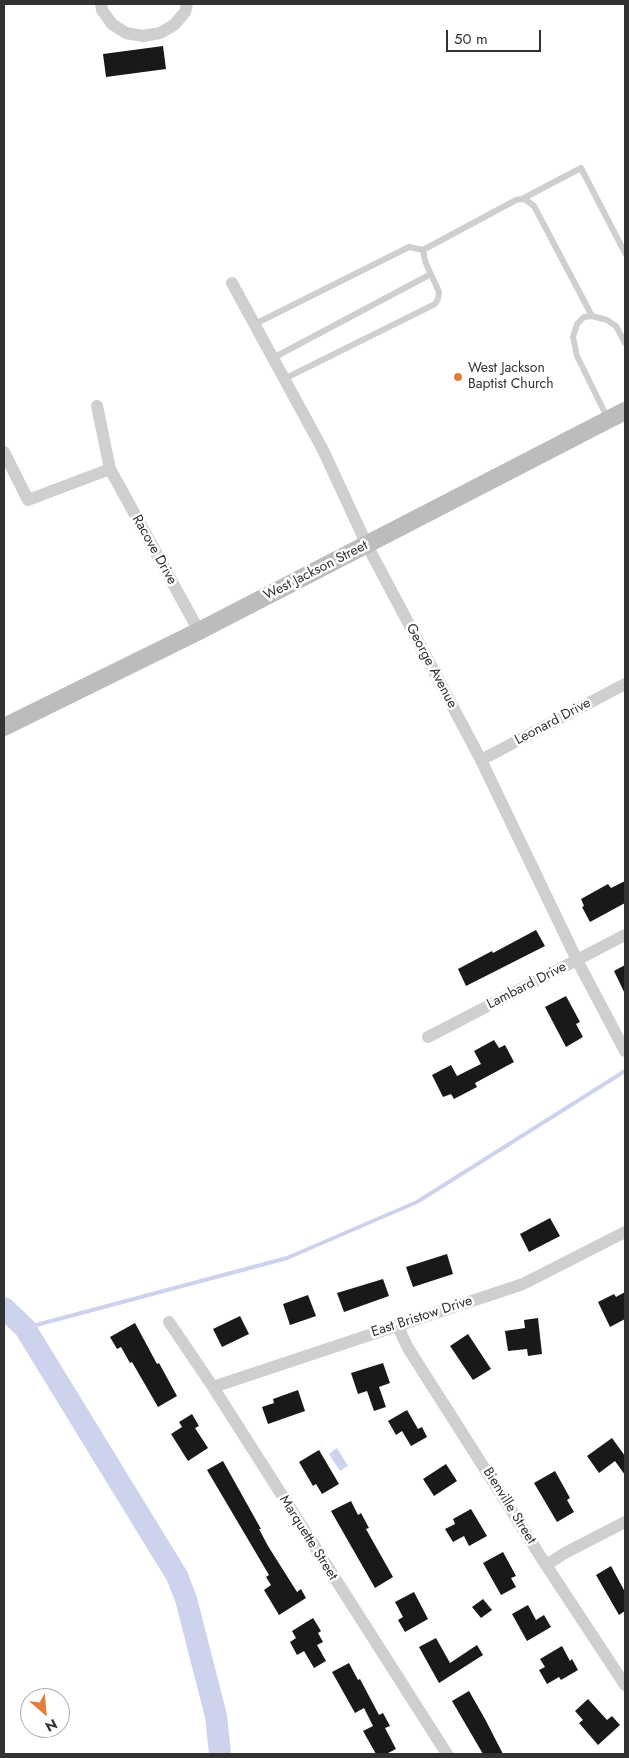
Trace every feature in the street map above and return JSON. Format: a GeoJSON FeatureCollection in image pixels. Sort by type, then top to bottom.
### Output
{"type":"FeatureCollection","features":[{"type":"Feature","properties":{"kind":"street"},"geometry":{"type":"LineString","coordinates":[[101,4],[102,10],[112,24],[126,33],[143,36],[160,33],[174,25],[185,12],[187,4]]}},
{"type":"Feature","properties":{"kind":"street","name":"George Avenue"},"geometry":{"type":"LineString","coordinates":[[232,283],[323,450],[367,545],[481,760],[577,960],[625,1051]]}},
{"type":"Feature","properties":{"kind":"street","name":"Racove Drive"},"geometry":{"type":"LineString","coordinates":[[97,406],[110,469],[199,631]]}},
{"type":"Feature","properties":{"kind":"street","name":"West Jackson Street"},"geometry":{"type":"LineString","coordinates":[[4,727],[199,631],[625,411]]}},
{"type":"Feature","properties":{"kind":"street"},"geometry":{"type":"LineString","coordinates":[[4,452],[28,500],[110,469]]}},
{"type":"Feature","properties":{"kind":"street","name":"Leonard Drive"},"geometry":{"type":"LineString","coordinates":[[481,760],[625,684]]}},
{"type":"Feature","properties":{"kind":"street","name":"Lambard Drive"},"geometry":{"type":"LineString","coordinates":[[428,1037],[625,935]]}},
{"type":"Feature","properties":{"kind":"street","name":"East Bristow Drive"},"geometry":{"type":"LineString","coordinates":[[213,1387],[523,1284],[625,1232]]}},
{"type":"Feature","properties":{"kind":"street","name":"Marquette Street"},"geometry":{"type":"LineString","coordinates":[[169,1322],[213,1387],[447,1754]]}},
{"type":"Feature","properties":{"kind":"street","name":"Bienville Street"},"geometry":{"type":"LineString","coordinates":[[397,1325],[408,1348],[625,1685]]}},
{"type":"Feature","properties":{"kind":"street"},"geometry":{"type":"LineString","coordinates":[[546,1565],[625,1522]]}},
{"type":"Feature","properties":{"kind":"lane"},"geometry":{"type":"LineString","coordinates":[[255,324],[409,247],[423,250],[516,200],[522,199],[581,168],[625,253]]}},
{"type":"Feature","properties":{"kind":"lane"},"geometry":{"type":"LineString","coordinates":[[522,199],[534,206],[592,316]]}},
{"type":"Feature","properties":{"kind":"lane"},"geometry":{"type":"LineString","coordinates":[[284,379],[435,304],[439,292],[425,261],[423,250]]}},
{"type":"Feature","properties":{"kind":"lane"},"geometry":{"type":"LineString","coordinates":[[273,358],[431,274]]}},
{"type":"Feature","properties":{"kind":"lane"},"geometry":{"type":"LineString","coordinates":[[608,420],[575,348],[574,338],[577,324],[584,317],[592,316],[607,320],[616,326],[625,343]]}},
{"type":"Feature","properties":{"kind":"water"},"geometry":{"type":"Polygon","coordinates":[[[337,1448],[348,1466],[340,1471],[329,1454],[337,1448]]]}},
{"type":"Feature","properties":{"kind":"building"},"geometry":{"type":"Polygon","coordinates":[[[163,46],[166,69],[106,77],[103,54],[163,46]]]}},
{"type":"Feature","properties":{"kind":"building"},"geometry":{"type":"Polygon","coordinates":[[[625,881],[625,903],[590,922],[582,907],[584,906],[581,899],[608,884],[611,888],[625,881]]]}},
{"type":"Feature","properties":{"kind":"building"},"geometry":{"type":"Polygon","coordinates":[[[536,930],[545,946],[466,986],[458,969],[536,930]]]}},
{"type":"Feature","properties":{"kind":"building"},"geometry":{"type":"Polygon","coordinates":[[[625,965],[625,994],[614,971],[625,965]]]}},
{"type":"Feature","properties":{"kind":"building"},"geometry":{"type":"Polygon","coordinates":[[[566,996],[580,1022],[576,1024],[583,1037],[566,1047],[545,1007],[566,996]]]}},
{"type":"Feature","properties":{"kind":"building"},"geometry":{"type":"Polygon","coordinates":[[[494,1040],[499,1048],[505,1045],[514,1062],[475,1083],[477,1087],[454,1099],[451,1094],[443,1097],[432,1075],[451,1065],[457,1076],[481,1064],[474,1051],[494,1040]]]}},
{"type":"Feature","properties":{"kind":"building"},"geometry":{"type":"Polygon","coordinates":[[[550,1218],[560,1236],[529,1252],[520,1234],[550,1218]]]}},
{"type":"Feature","properties":{"kind":"building"},"geometry":{"type":"Polygon","coordinates":[[[447,1254],[453,1274],[413,1287],[406,1267],[447,1254]]]}},
{"type":"Feature","properties":{"kind":"building"},"geometry":{"type":"Polygon","coordinates":[[[383,1279],[389,1296],[344,1312],[337,1293],[383,1279]]]}},
{"type":"Feature","properties":{"kind":"building"},"geometry":{"type":"Polygon","coordinates":[[[625,1292],[625,1319],[610,1327],[598,1302],[614,1294],[616,1297],[625,1292]]]}},
{"type":"Feature","properties":{"kind":"building"},"geometry":{"type":"Polygon","coordinates":[[[308,1295],[316,1316],[290,1325],[283,1304],[308,1295]]]}},
{"type":"Feature","properties":{"kind":"building"},"geometry":{"type":"Polygon","coordinates":[[[240,1316],[249,1334],[222,1347],[213,1329],[240,1316]]]}},
{"type":"Feature","properties":{"kind":"building"},"geometry":{"type":"Polygon","coordinates":[[[538,1318],[542,1354],[528,1356],[527,1349],[508,1351],[505,1331],[525,1328],[524,1320],[538,1318]]]}},
{"type":"Feature","properties":{"kind":"building"},"geometry":{"type":"Polygon","coordinates":[[[135,1323],[177,1396],[158,1407],[132,1362],[130,1363],[121,1347],[117,1349],[110,1337],[135,1323]]]}},
{"type":"Feature","properties":{"kind":"building"},"geometry":{"type":"Polygon","coordinates":[[[468,1334],[491,1369],[473,1380],[450,1346],[468,1334]]]}},
{"type":"Feature","properties":{"kind":"building"},"geometry":{"type":"Polygon","coordinates":[[[383,1363],[390,1383],[379,1387],[386,1407],[374,1411],[367,1391],[358,1394],[351,1373],[383,1363]]]}},
{"type":"Feature","properties":{"kind":"building"},"geometry":{"type":"Polygon","coordinates":[[[298,1390],[305,1411],[268,1424],[262,1407],[274,1403],[273,1399],[298,1390]]]}},
{"type":"Feature","properties":{"kind":"building"},"geometry":{"type":"Polygon","coordinates":[[[407,1410],[418,1429],[422,1427],[427,1437],[411,1446],[402,1431],[396,1435],[388,1421],[407,1410]]]}},
{"type":"Feature","properties":{"kind":"building"},"geometry":{"type":"Polygon","coordinates":[[[192,1414],[199,1426],[195,1428],[208,1448],[188,1461],[171,1434],[182,1427],[179,1422],[192,1414]]]}},
{"type":"Feature","properties":{"kind":"building"},"geometry":{"type":"Polygon","coordinates":[[[612,1438],[625,1456],[625,1475],[615,1461],[599,1473],[587,1456],[612,1438]]]}},
{"type":"Feature","properties":{"kind":"building"},"geometry":{"type":"Polygon","coordinates":[[[319,1450],[339,1484],[322,1494],[316,1484],[313,1486],[299,1462],[319,1450]]]}},
{"type":"Feature","properties":{"kind":"building"},"geometry":{"type":"Polygon","coordinates":[[[223,1461],[261,1529],[259,1529],[268,1546],[297,1592],[301,1589],[306,1598],[279,1615],[264,1590],[271,1585],[266,1577],[269,1575],[207,1470],[223,1461]]]}},
{"type":"Feature","properties":{"kind":"building"},"geometry":{"type":"Polygon","coordinates":[[[446,1464],[457,1481],[434,1496],[423,1479],[446,1464]]]}},
{"type":"Feature","properties":{"kind":"building"},"geometry":{"type":"Polygon","coordinates":[[[555,1471],[570,1498],[567,1500],[574,1512],[557,1522],[534,1483],[555,1471]]]}},
{"type":"Feature","properties":{"kind":"building"},"geometry":{"type":"Polygon","coordinates":[[[351,1501],[358,1515],[361,1513],[369,1528],[366,1529],[393,1577],[375,1588],[331,1511],[351,1501]]]}},
{"type":"Feature","properties":{"kind":"building"},"geometry":{"type":"Polygon","coordinates":[[[471,1509],[487,1536],[469,1546],[464,1536],[453,1542],[445,1529],[455,1524],[453,1519],[471,1509]]]}},
{"type":"Feature","properties":{"kind":"building"},"geometry":{"type":"Polygon","coordinates":[[[503,1552],[516,1576],[511,1578],[516,1587],[501,1595],[483,1563],[503,1552]]]}},
{"type":"Feature","properties":{"kind":"building"},"geometry":{"type":"Polygon","coordinates":[[[611,1566],[625,1592],[625,1611],[619,1615],[596,1575],[611,1566]]]}},
{"type":"Feature","properties":{"kind":"building"},"geometry":{"type":"Polygon","coordinates":[[[414,1592],[428,1619],[405,1632],[398,1620],[403,1617],[395,1602],[414,1592]]]}},
{"type":"Feature","properties":{"kind":"building"},"geometry":{"type":"Polygon","coordinates":[[[483,1599],[492,1610],[481,1618],[472,1607],[483,1599]]]}},
{"type":"Feature","properties":{"kind":"building"},"geometry":{"type":"Polygon","coordinates":[[[528,1605],[536,1620],[544,1615],[551,1627],[527,1641],[512,1614],[528,1605]]]}},
{"type":"Feature","properties":{"kind":"building"},"geometry":{"type":"Polygon","coordinates":[[[313,1618],[321,1631],[318,1633],[323,1642],[317,1645],[326,1661],[314,1668],[304,1651],[297,1655],[290,1642],[296,1638],[292,1631],[313,1618]]]}},
{"type":"Feature","properties":{"kind":"building"},"geometry":{"type":"Polygon","coordinates":[[[436,1638],[450,1663],[477,1645],[483,1655],[439,1683],[419,1647],[436,1638]]]}},
{"type":"Feature","properties":{"kind":"building"},"geometry":{"type":"Polygon","coordinates":[[[562,1646],[570,1661],[572,1659],[578,1670],[561,1680],[559,1677],[547,1684],[539,1670],[545,1667],[540,1659],[562,1646]]]}},
{"type":"Feature","properties":{"kind":"building"},"geometry":{"type":"Polygon","coordinates":[[[349,1663],[358,1680],[360,1679],[379,1715],[383,1713],[390,1726],[385,1728],[396,1749],[386,1754],[376,1754],[363,1731],[373,1726],[364,1708],[355,1713],[332,1672],[349,1663]]]}},
{"type":"Feature","properties":{"kind":"building"},"geometry":{"type":"Polygon","coordinates":[[[469,1691],[503,1754],[483,1754],[452,1701],[469,1691]]]}},
{"type":"Feature","properties":{"kind":"building"},"geometry":{"type":"Polygon","coordinates":[[[588,1699],[607,1720],[612,1716],[620,1725],[598,1745],[579,1723],[583,1720],[575,1711],[588,1699]]]}},
{"type":"Feature","properties":{"kind":"waterway"},"geometry":{"type":"LineString","coordinates":[[25,1328],[287,1258],[417,1202],[625,1071]]}},
{"type":"Feature","properties":{"kind":"waterway"},"geometry":{"type":"LineString","coordinates":[[4,1308],[25,1328],[177,1576],[186,1599],[216,1716],[220,1754]]}},
{"type":"Feature","properties":{"kind":"place","name":"West Jackson Baptist Church"},"geometry":{"type":"Point","coordinates":[458,377]}}]}
